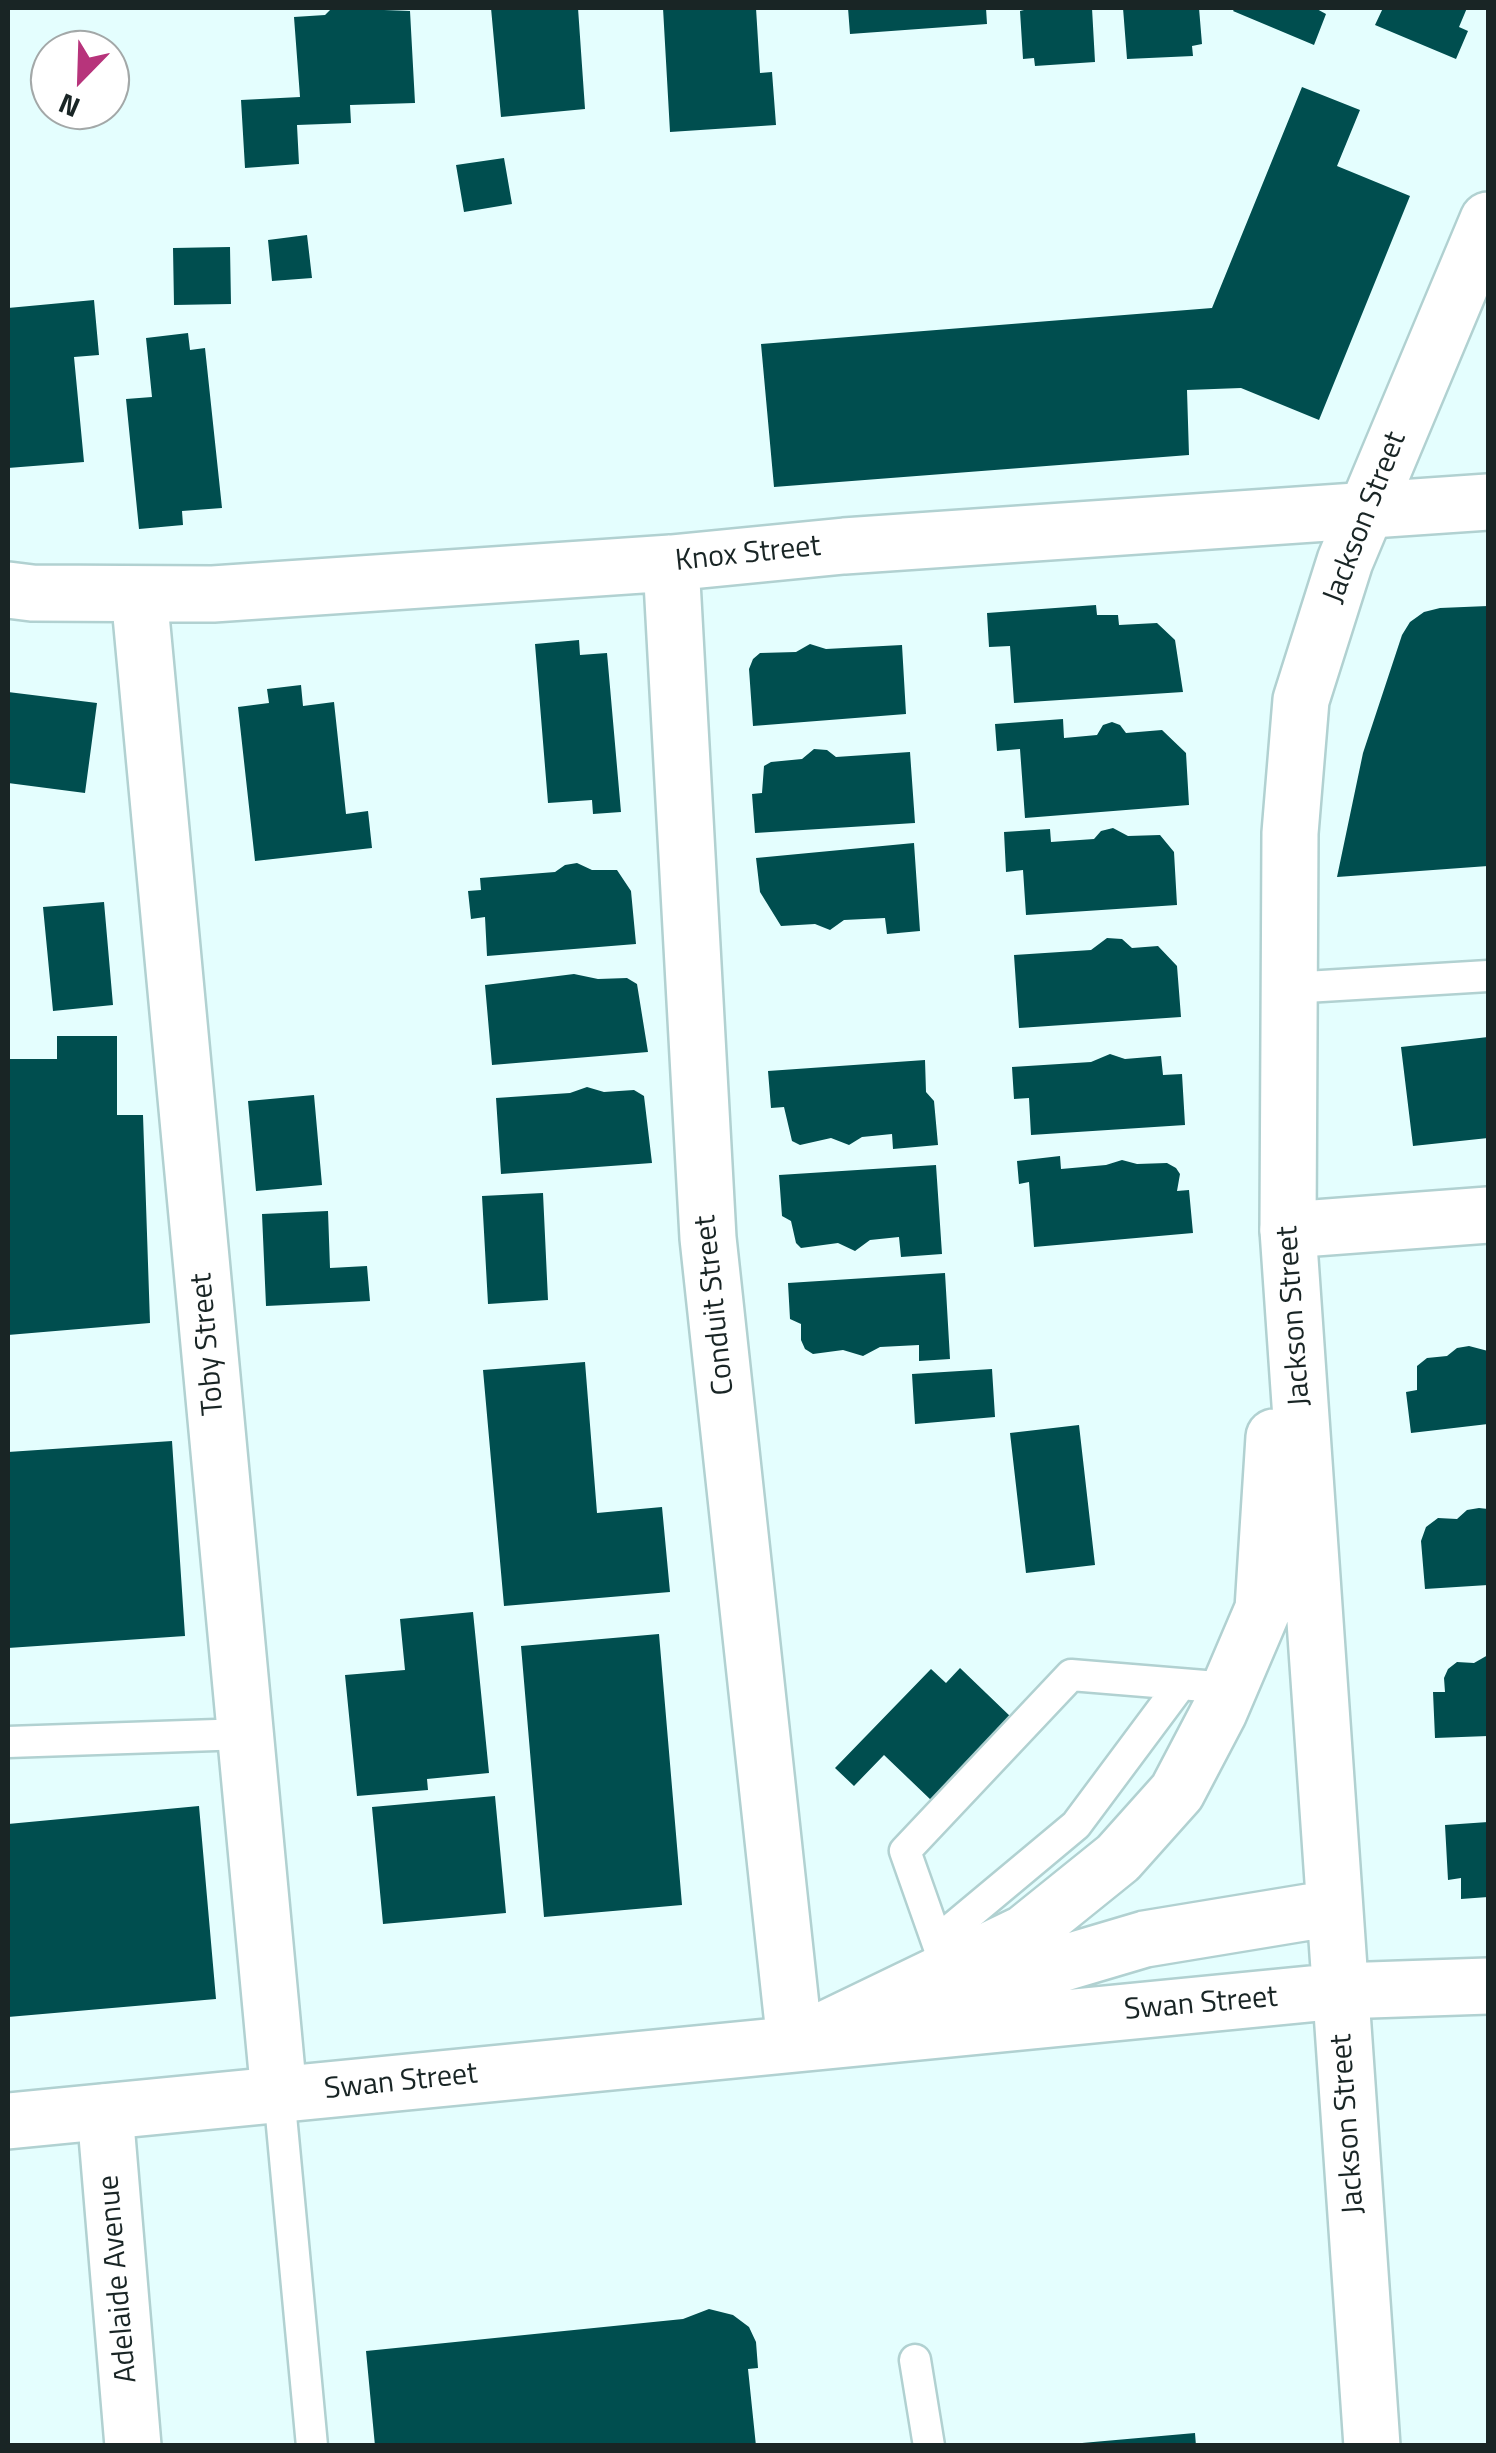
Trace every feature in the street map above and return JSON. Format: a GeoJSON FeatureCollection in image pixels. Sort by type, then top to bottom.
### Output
{"type":"FeatureCollection","features":[{"type":"Feature","properties":{"kind":"main road","name":"Jackson Street"},"geometry":{"type":"LineString","coordinates":[[1372,2446],[1288,1230],[1290,833],[1301,700],[1345,561],[1488,220]]}},
{"type":"Feature","properties":{"kind":"main road","name":"Knox Street"},"geometry":{"type":"LineString","coordinates":[[8,590],[32,594],[212,594],[1488,502]]}},
{"type":"Feature","properties":{"kind":"main road","name":"Conduit Street"},"geometry":{"type":"LineString","coordinates":[[671,563],[708,1238],[795,2043]]}},
{"type":"Feature","properties":{"kind":"main road","name":"Toby Street"},"geometry":{"type":"LineString","coordinates":[[139,594],[279,2094]]}},
{"type":"Feature","properties":{"kind":"main road"},"geometry":{"type":"LineString","coordinates":[[795,2043],[942,1956],[1025,1933],[1118,1858],[1177,1792],[1205,1686],[1263,1609],[1288,1230],[1488,1215]]}},
{"type":"Feature","properties":{"kind":"main road","name":"Swan Street"},"geometry":{"type":"LineString","coordinates":[[795,2043],[1145,1938],[1333,1908]]}},
{"type":"Feature","properties":{"kind":"main road","name":"Swan Street"},"geometry":{"type":"LineString","coordinates":[[8,2121],[1340,1991],[1488,1986]]}},
{"type":"Feature","properties":{"kind":"main road","name":"Adelaide Avenue"},"geometry":{"type":"LineString","coordinates":[[105,2112],[133,2446]]}},
{"type":"Feature","properties":{"kind":"lane"},"geometry":{"type":"LineString","coordinates":[[1289,988],[1488,976]]}},
{"type":"Feature","properties":{"kind":"lane"},"geometry":{"type":"LineString","coordinates":[[942,1956],[905,1850],[1071,1676],[1205,1686]]}},
{"type":"Feature","properties":{"kind":"lane"},"geometry":{"type":"LineString","coordinates":[[8,1742],[246,1734]]}},
{"type":"Feature","properties":{"kind":"lane"},"geometry":{"type":"LineString","coordinates":[[279,2094],[312,2446]]}},
{"type":"Feature","properties":{"kind":"lane"},"geometry":{"type":"LineString","coordinates":[[915,2360],[929,2446]]}},
{"type":"Feature","properties":{"kind":"building"},"geometry":{"type":"Polygon","coordinates":[[[332,8],[410,11],[415,103],[350,105],[351,123],[297,125],[299,164],[245,168],[241,100],[300,97],[294,17],[325,15],[332,8]]]}},
{"type":"Feature","properties":{"kind":"building"},"geometry":{"type":"Polygon","coordinates":[[[491,8],[578,8],[585,109],[501,117],[491,8]]]}},
{"type":"Feature","properties":{"kind":"building"},"geometry":{"type":"Polygon","coordinates":[[[663,8],[756,8],[760,73],[772,72],[776,125],[670,132],[663,8]]]}},
{"type":"Feature","properties":{"kind":"building"},"geometry":{"type":"Polygon","coordinates":[[[848,8],[986,8],[987,24],[850,34],[848,8]]]}},
{"type":"Feature","properties":{"kind":"building"},"geometry":{"type":"Polygon","coordinates":[[[1092,8],[1095,62],[1035,66],[1034,58],[1023,59],[1020,11],[1092,8]]]}},
{"type":"Feature","properties":{"kind":"building"},"geometry":{"type":"Polygon","coordinates":[[[1123,8],[1199,8],[1202,44],[1192,46],[1193,56],[1127,59],[1123,8]]]}},
{"type":"Feature","properties":{"kind":"building"},"geometry":{"type":"Polygon","coordinates":[[[1315,8],[1326,14],[1314,45],[1233,11],[1315,8]]]}},
{"type":"Feature","properties":{"kind":"building"},"geometry":{"type":"Polygon","coordinates":[[[1383,8],[1467,8],[1459,27],[1468,31],[1456,59],[1375,25],[1383,8]]]}},
{"type":"Feature","properties":{"kind":"building"},"geometry":{"type":"Polygon","coordinates":[[[1302,87],[1360,110],[1337,166],[1410,196],[1319,420],[1241,388],[1187,390],[1189,455],[774,487],[761,344],[1212,308],[1302,87]]]}},
{"type":"Feature","properties":{"kind":"building"},"geometry":{"type":"Polygon","coordinates":[[[504,158],[512,204],[464,212],[456,165],[504,158]]]}},
{"type":"Feature","properties":{"kind":"building"},"geometry":{"type":"Polygon","coordinates":[[[307,235],[312,278],[272,281],[268,240],[307,235]]]}},
{"type":"Feature","properties":{"kind":"building"},"geometry":{"type":"Polygon","coordinates":[[[230,247],[231,304],[174,305],[173,248],[230,247]]]}},
{"type":"Feature","properties":{"kind":"building"},"geometry":{"type":"Polygon","coordinates":[[[94,300],[99,355],[74,357],[84,462],[8,468],[8,308],[94,300]]]}},
{"type":"Feature","properties":{"kind":"building"},"geometry":{"type":"Polygon","coordinates":[[[188,333],[190,350],[205,348],[222,508],[182,511],[183,525],[139,529],[126,399],[152,397],[146,338],[188,333]]]}},
{"type":"Feature","properties":{"kind":"building"},"geometry":{"type":"Polygon","coordinates":[[[1096,605],[1097,615],[1118,615],[1119,625],[1157,623],[1175,640],[1183,692],[1014,703],[1010,646],[989,647],[987,613],[1096,605]]]}},
{"type":"Feature","properties":{"kind":"building"},"geometry":{"type":"Polygon","coordinates":[[[1488,606],[1488,866],[1337,877],[1363,753],[1402,635],[1410,622],[1424,612],[1488,606]]]}},
{"type":"Feature","properties":{"kind":"building"},"geometry":{"type":"Polygon","coordinates":[[[579,640],[580,655],[607,653],[621,812],[593,814],[592,800],[548,803],[535,644],[579,640]]]}},
{"type":"Feature","properties":{"kind":"building"},"geometry":{"type":"Polygon","coordinates":[[[810,644],[826,649],[902,645],[906,714],[753,726],[749,669],[753,659],[760,653],[796,652],[810,644]]]}},
{"type":"Feature","properties":{"kind":"building"},"geometry":{"type":"Polygon","coordinates":[[[301,685],[303,706],[334,702],[346,814],[368,811],[372,848],[255,861],[238,707],[269,703],[267,689],[301,685]]]}},
{"type":"Feature","properties":{"kind":"building"},"geometry":{"type":"Polygon","coordinates":[[[8,692],[97,703],[85,793],[8,783],[8,692]]]}},
{"type":"Feature","properties":{"kind":"building"},"geometry":{"type":"Polygon","coordinates":[[[1063,719],[1064,738],[1097,735],[1103,725],[1112,722],[1126,733],[1162,730],[1186,753],[1189,805],[1025,818],[1020,749],[997,751],[995,724],[1063,719]]]}},
{"type":"Feature","properties":{"kind":"building"},"geometry":{"type":"Polygon","coordinates":[[[814,749],[827,750],[836,757],[910,752],[915,823],[755,833],[752,794],[762,793],[764,766],[802,759],[814,749]]]}},
{"type":"Feature","properties":{"kind":"building"},"geometry":{"type":"Polygon","coordinates":[[[1113,828],[1128,836],[1160,835],[1174,852],[1177,905],[1026,915],[1023,870],[1006,872],[1004,832],[1050,829],[1051,842],[1094,839],[1101,831],[1113,828]]]}},
{"type":"Feature","properties":{"kind":"building"},"geometry":{"type":"Polygon","coordinates":[[[914,843],[920,931],[887,934],[885,918],[844,920],[830,930],[815,924],[781,926],[760,892],[756,858],[914,843]]]}},
{"type":"Feature","properties":{"kind":"building"},"geometry":{"type":"Polygon","coordinates":[[[577,863],[592,870],[617,870],[631,891],[636,944],[487,956],[485,917],[471,919],[468,891],[481,890],[480,878],[555,872],[577,863]]]}},
{"type":"Feature","properties":{"kind":"building"},"geometry":{"type":"Polygon","coordinates":[[[104,902],[113,1005],[53,1011],[43,907],[104,902]]]}},
{"type":"Feature","properties":{"kind":"building"},"geometry":{"type":"Polygon","coordinates":[[[1107,938],[1122,939],[1132,948],[1158,946],[1177,966],[1181,1017],[1019,1028],[1014,955],[1091,950],[1107,938]]]}},
{"type":"Feature","properties":{"kind":"building"},"geometry":{"type":"Polygon","coordinates":[[[574,974],[598,979],[627,978],[637,984],[648,1052],[492,1065],[485,985],[574,974]]]}},
{"type":"Feature","properties":{"kind":"building"},"geometry":{"type":"Polygon","coordinates":[[[57,1036],[117,1036],[117,1115],[143,1115],[150,1323],[8,1335],[8,1059],[57,1059],[57,1036]]]}},
{"type":"Feature","properties":{"kind":"building"},"geometry":{"type":"Polygon","coordinates":[[[1488,1037],[1488,1138],[1413,1146],[1401,1047],[1488,1037]]]}},
{"type":"Feature","properties":{"kind":"building"},"geometry":{"type":"Polygon","coordinates":[[[1110,1054],[1125,1059],[1161,1056],[1163,1075],[1182,1074],[1185,1125],[1031,1135],[1029,1098],[1014,1099],[1012,1067],[1091,1062],[1110,1054]]]}},
{"type":"Feature","properties":{"kind":"building"},"geometry":{"type":"Polygon","coordinates":[[[925,1060],[926,1092],[934,1101],[938,1145],[893,1149],[892,1134],[862,1137],[849,1145],[831,1138],[800,1145],[792,1141],[784,1107],[771,1108],[768,1071],[925,1060]]]}},
{"type":"Feature","properties":{"kind":"building"},"geometry":{"type":"Polygon","coordinates":[[[587,1087],[604,1092],[634,1090],[644,1096],[652,1163],[501,1174],[496,1098],[570,1093],[587,1087]]]}},
{"type":"Feature","properties":{"kind":"building"},"geometry":{"type":"Polygon","coordinates":[[[314,1095],[322,1185],[256,1191],[248,1101],[314,1095]]]}},
{"type":"Feature","properties":{"kind":"building"},"geometry":{"type":"Polygon","coordinates":[[[1060,1156],[1061,1169],[1122,1160],[1167,1163],[1176,1168],[1180,1174],[1177,1191],[1189,1190],[1193,1233],[1034,1247],[1029,1182],[1019,1184],[1017,1161],[1060,1156]]]}},
{"type":"Feature","properties":{"kind":"building"},"geometry":{"type":"Polygon","coordinates":[[[936,1165],[942,1254],[901,1257],[899,1237],[870,1240],[855,1251],[838,1243],[801,1248],[791,1221],[782,1216],[779,1175],[936,1165]]]}},
{"type":"Feature","properties":{"kind":"building"},"geometry":{"type":"Polygon","coordinates":[[[543,1193],[548,1300],[488,1304],[482,1196],[543,1193]]]}},
{"type":"Feature","properties":{"kind":"building"},"geometry":{"type":"Polygon","coordinates":[[[328,1211],[330,1268],[367,1266],[370,1301],[266,1306],[262,1214],[328,1211]]]}},
{"type":"Feature","properties":{"kind":"building"},"geometry":{"type":"Polygon","coordinates":[[[945,1273],[950,1359],[919,1361],[919,1345],[880,1347],[863,1356],[843,1350],[813,1354],[801,1340],[801,1324],[790,1319],[788,1283],[945,1273]]]}},
{"type":"Feature","properties":{"kind":"building"},"geometry":{"type":"Polygon","coordinates":[[[1469,1346],[1488,1351],[1488,1424],[1411,1433],[1406,1392],[1417,1390],[1417,1366],[1427,1358],[1447,1356],[1457,1348],[1469,1346]]]}},
{"type":"Feature","properties":{"kind":"building"},"geometry":{"type":"Polygon","coordinates":[[[585,1362],[597,1513],[662,1507],[670,1592],[504,1606],[483,1370],[585,1362]]]}},
{"type":"Feature","properties":{"kind":"building"},"geometry":{"type":"Polygon","coordinates":[[[992,1369],[995,1417],[915,1424],[912,1374],[992,1369]]]}},
{"type":"Feature","properties":{"kind":"building"},"geometry":{"type":"Polygon","coordinates":[[[1079,1425],[1095,1565],[1026,1573],[1010,1433],[1079,1425]]]}},
{"type":"Feature","properties":{"kind":"building"},"geometry":{"type":"Polygon","coordinates":[[[172,1441],[185,1636],[8,1648],[8,1452],[172,1441]]]}},
{"type":"Feature","properties":{"kind":"building"},"geometry":{"type":"Polygon","coordinates":[[[1488,1509],[1488,1585],[1425,1589],[1421,1541],[1426,1527],[1438,1518],[1457,1519],[1467,1510],[1488,1509]]]}},
{"type":"Feature","properties":{"kind":"building"},"geometry":{"type":"Polygon","coordinates":[[[473,1612],[489,1773],[427,1779],[428,1790],[357,1796],[345,1675],[405,1670],[400,1619],[473,1612]]]}},
{"type":"Feature","properties":{"kind":"building"},"geometry":{"type":"Polygon","coordinates":[[[659,1634],[682,1905],[544,1917],[521,1646],[659,1634]]]}},
{"type":"Feature","properties":{"kind":"building"},"geometry":{"type":"Polygon","coordinates":[[[1488,1655],[1488,1736],[1435,1738],[1433,1692],[1445,1692],[1444,1678],[1457,1662],[1474,1663],[1488,1655]]]}},
{"type":"Feature","properties":{"kind":"building"},"geometry":{"type":"Polygon","coordinates":[[[960,1668],[1012,1718],[932,1801],[884,1755],[854,1786],[835,1768],[931,1669],[946,1683],[960,1668]]]}},
{"type":"Feature","properties":{"kind":"building"},"geometry":{"type":"Polygon","coordinates":[[[495,1796],[506,1913],[383,1924],[372,1807],[495,1796]]]}},
{"type":"Feature","properties":{"kind":"building"},"geometry":{"type":"Polygon","coordinates":[[[199,1806],[216,1999],[8,2017],[8,1824],[199,1806]]]}},
{"type":"Feature","properties":{"kind":"building"},"geometry":{"type":"Polygon","coordinates":[[[1488,1822],[1488,1897],[1461,1899],[1461,1878],[1448,1880],[1445,1825],[1488,1822]]]}},
{"type":"Feature","properties":{"kind":"building"},"geometry":{"type":"Polygon","coordinates":[[[709,2309],[733,2315],[749,2327],[756,2342],[758,2368],[748,2369],[756,2446],[375,2446],[366,2351],[683,2319],[709,2309]]]}},
{"type":"Feature","properties":{"kind":"building"},"geometry":{"type":"Polygon","coordinates":[[[1195,2433],[1196,2446],[1082,2446],[1082,2443],[1195,2433]]]}}]}
